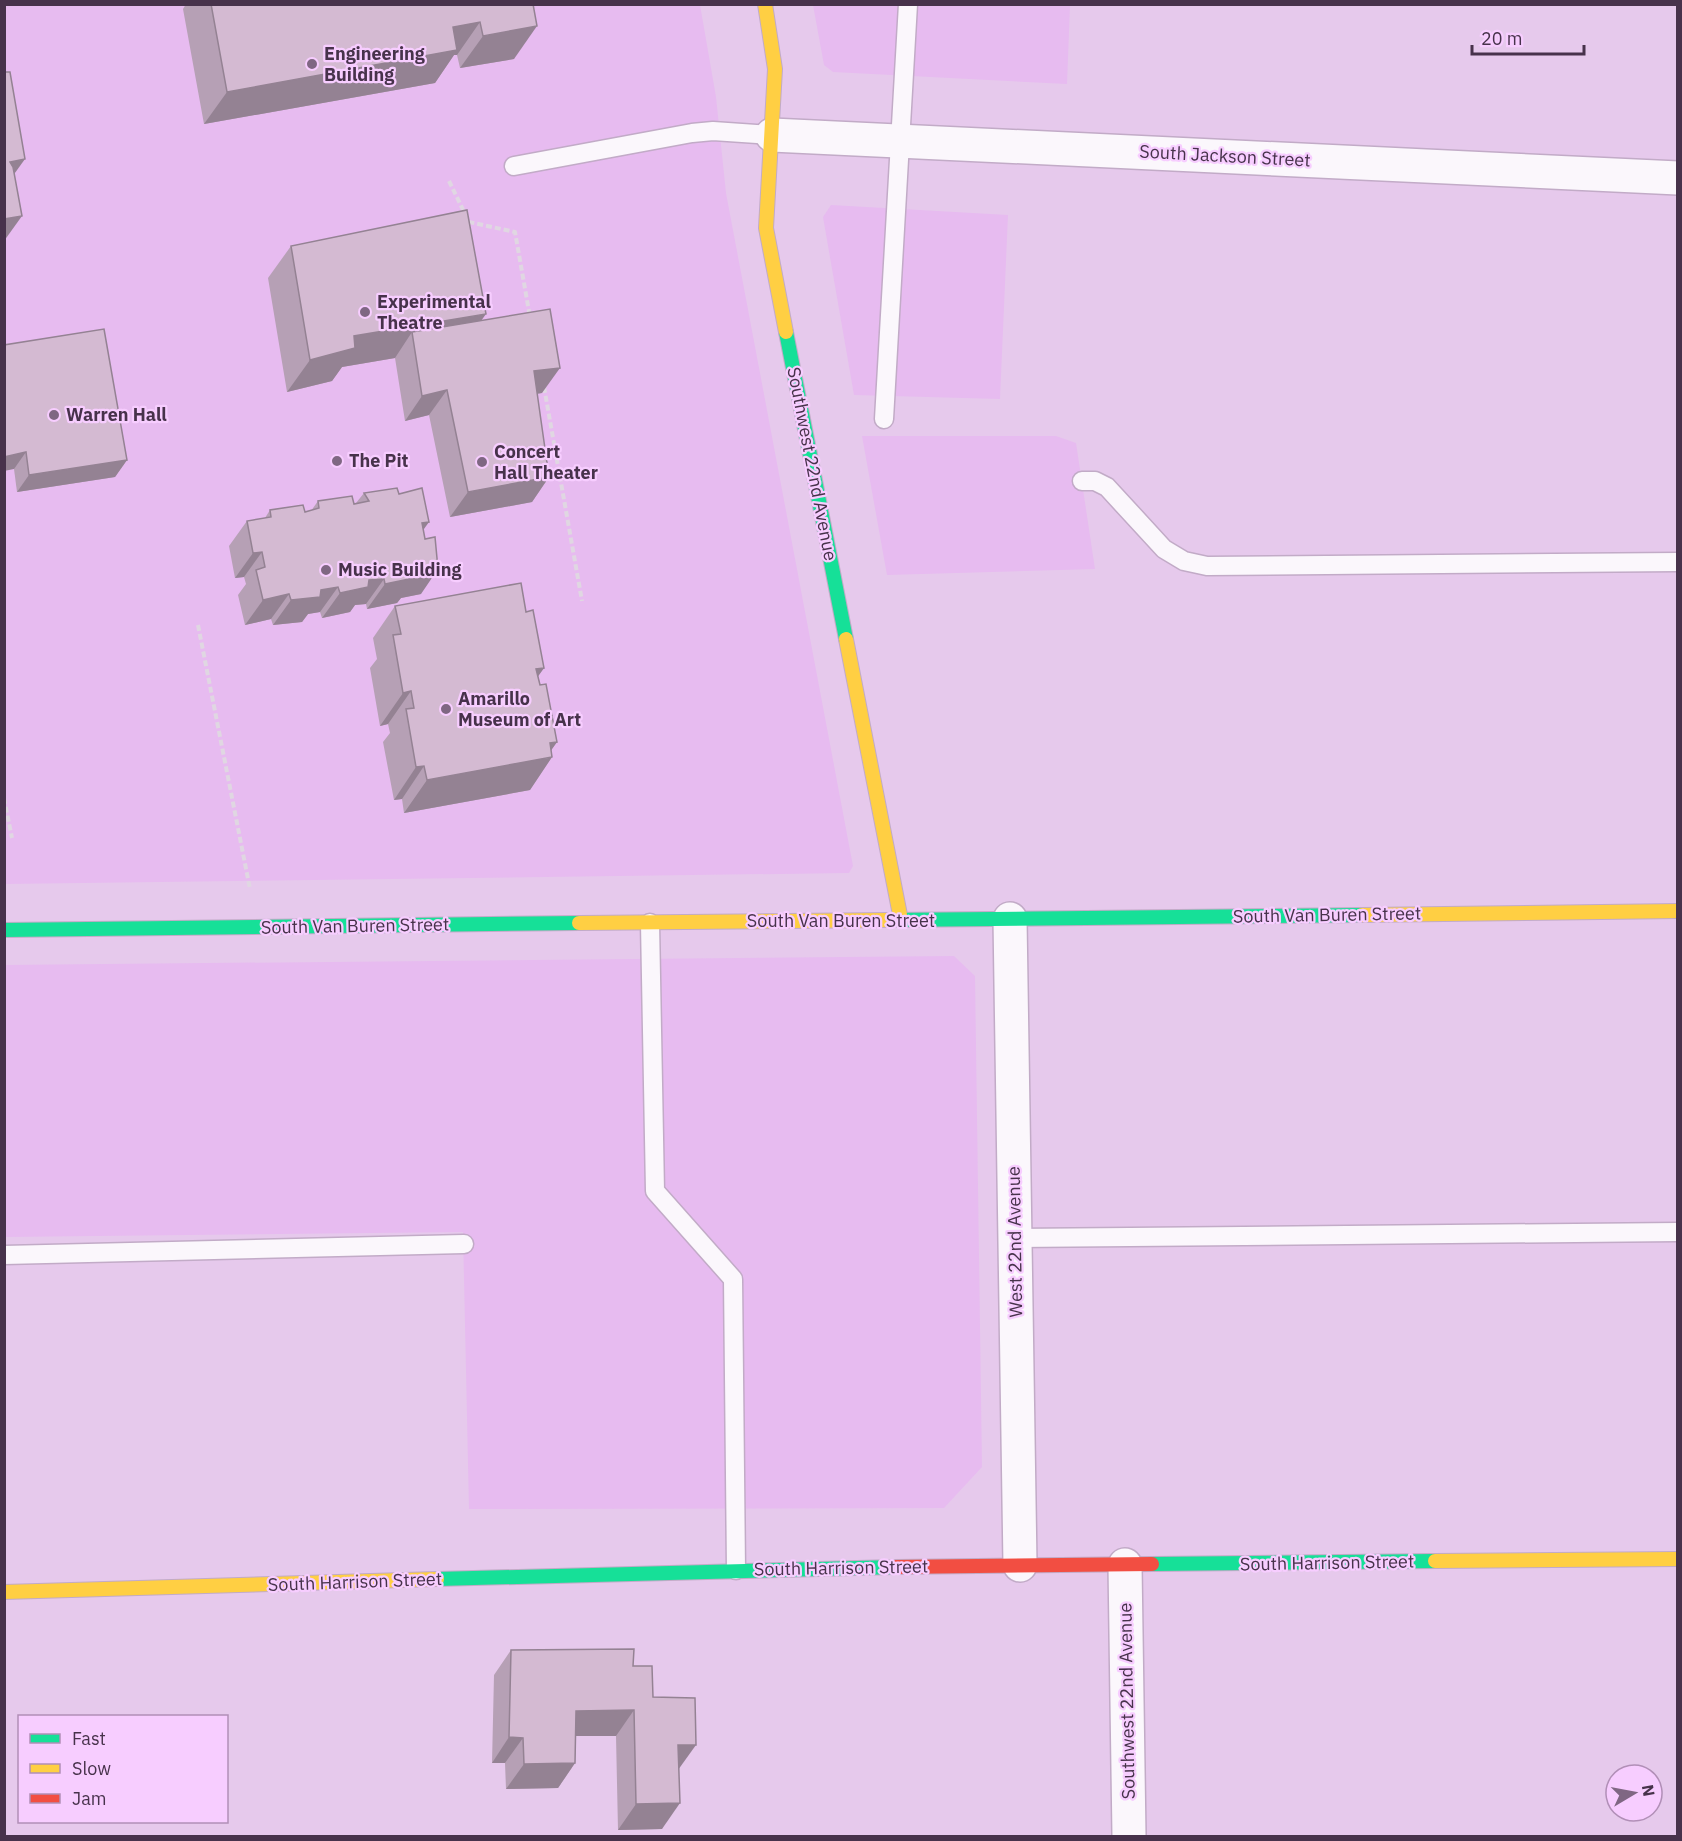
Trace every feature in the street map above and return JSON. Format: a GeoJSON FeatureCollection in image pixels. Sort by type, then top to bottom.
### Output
{"type":"FeatureCollection","features":[{"type":"Feature","properties":{"kind":"street","name":"Southwest 22nd Avenue"},"geometry":{"type":"LineString","coordinates":[[765,4],[775,69],[766,228],[901,920]]}},
{"type":"Feature","properties":{"kind":"street","name":"South Jackson Street"},"geometry":{"type":"LineString","coordinates":[[772,135],[1677,178]]}},
{"type":"Feature","properties":{"kind":"street","name":"South Van Buren Street"},"geometry":{"type":"LineString","coordinates":[[4,930],[1677,911]]}},
{"type":"Feature","properties":{"kind":"street","name":"West 22nd Avenue"},"geometry":{"type":"LineString","coordinates":[[1010,919],[1020,1565]]}},
{"type":"Feature","properties":{"kind":"street","name":"South Harrison Street"},"geometry":{"type":"LineString","coordinates":[[4,1592],[736,1570],[1677,1559]]}},
{"type":"Feature","properties":{"kind":"street","name":"Southwest 22nd Avenue"},"geometry":{"type":"LineString","coordinates":[[1125,1565],[1129,1836]]}},
{"type":"Feature","properties":{"kind":"lane"},"geometry":{"type":"LineString","coordinates":[[884,419],[908,4]]}},
{"type":"Feature","properties":{"kind":"lane"},"geometry":{"type":"LineString","coordinates":[[514,166],[692,133],[772,135]]}},
{"type":"Feature","properties":{"kind":"lane"},"geometry":{"type":"LineString","coordinates":[[1082,481],[1095,481],[1107,487],[1164,549],[1184,561],[1207,566],[1677,562]]}},
{"type":"Feature","properties":{"kind":"lane"},"geometry":{"type":"LineString","coordinates":[[650,923],[655,1191],[733,1279],[736,1570]]}},
{"type":"Feature","properties":{"kind":"lane"},"geometry":{"type":"LineString","coordinates":[[1014,1238],[1677,1232]]}},
{"type":"Feature","properties":{"kind":"lane"},"geometry":{"type":"LineString","coordinates":[[4,1255],[464,1244]]}},
{"type":"Feature","properties":{"kind":"path"},"geometry":{"type":"LineString","coordinates":[[449,181],[469,222],[514,232],[531,323]]}},
{"type":"Feature","properties":{"kind":"path"},"geometry":{"type":"LineString","coordinates":[[543,380],[582,601]]}},
{"type":"Feature","properties":{"kind":"path"},"geometry":{"type":"LineString","coordinates":[[198,625],[250,889]]}},
{"type":"Feature","properties":{"kind":"path"},"geometry":{"type":"LineString","coordinates":[[4,798],[12,838]]}},
{"type":"Feature","properties":{"kind":"shaded area"},"geometry":{"type":"Polygon","coordinates":[[[4,5],[700,5],[716,97],[726,193],[853,866],[849,873],[5,884],[4,5]]]}},
{"type":"Feature","properties":{"kind":"shaded area"},"geometry":{"type":"Polygon","coordinates":[[[813,5],[1070,5],[1067,84],[833,72],[824,65],[813,5]]]}},
{"type":"Feature","properties":{"kind":"shaded area"},"geometry":{"type":"Polygon","coordinates":[[[831,205],[1008,215],[1000,399],[854,395],[823,217],[831,205]]]}},
{"type":"Feature","properties":{"kind":"shaded area"},"geometry":{"type":"Polygon","coordinates":[[[862,436],[1056,436],[1076,443],[1095,569],[887,575],[862,436]]]}},
{"type":"Feature","properties":{"kind":"shaded area"},"geometry":{"type":"Polygon","coordinates":[[[954,956],[975,976],[982,1467],[944,1508],[469,1509],[463,1232],[5,1237],[4,965],[954,956]]]}},
{"type":"Feature","properties":{"kind":"building","name":"Engineering Building"},"geometry":{"type":"Polygon","coordinates":[[[211,4],[533,4],[537,26],[483,36],[480,22],[453,27],[457,50],[227,92],[211,4]]]}},
{"type":"Feature","properties":{"kind":"building"},"geometry":{"type":"Polygon","coordinates":[[[4,72],[10,72],[25,159],[10,162],[13,167],[22,216],[4,219],[4,72]]]}},
{"type":"Feature","properties":{"kind":"building","name":"Experimental Theatre"},"geometry":{"type":"Polygon","coordinates":[[[467,210],[486,314],[354,336],[355,348],[310,360],[291,246],[467,210]]]}},
{"type":"Feature","properties":{"kind":"building","name":"Concert Hall Theater"},"geometry":{"type":"Polygon","coordinates":[[[550,309],[560,368],[534,371],[549,477],[468,492],[447,390],[422,396],[412,332],[550,309]]]}},
{"type":"Feature","properties":{"kind":"building","name":"Warren Hall"},"geometry":{"type":"Polygon","coordinates":[[[104,329],[127,460],[29,475],[26,452],[4,457],[4,345],[104,329]]]}},
{"type":"Feature","properties":{"kind":"building","name":"Music Building"},"geometry":{"type":"Polygon","coordinates":[[[397,488],[399,494],[422,488],[429,522],[422,523],[425,539],[435,537],[438,569],[414,574],[414,578],[385,584],[384,579],[369,580],[368,587],[340,593],[338,587],[321,590],[320,597],[291,600],[289,594],[263,600],[256,570],[265,567],[262,552],[253,553],[247,521],[271,517],[270,510],[303,505],[305,512],[319,508],[318,501],[352,496],[354,504],[369,501],[364,493],[397,488]]]}},
{"type":"Feature","properties":{"kind":"building","name":"Amarillo Museum of Art"},"geometry":{"type":"Polygon","coordinates":[[[521,583],[526,612],[533,610],[544,668],[536,669],[540,685],[546,684],[557,742],[550,743],[552,757],[427,780],[424,766],[416,767],[406,709],[414,708],[411,691],[403,693],[393,635],[401,634],[395,606],[521,583]]]}},
{"type":"Feature","properties":{"kind":"building"},"geometry":{"type":"Polygon","coordinates":[[[634,1649],[633,1666],[652,1666],[653,1697],[695,1698],[696,1745],[678,1745],[680,1803],[636,1804],[634,1710],[576,1711],[575,1763],[524,1764],[523,1738],[509,1737],[511,1650],[634,1649]]]}},
{"type":"Feature","properties":{"kind":"traffic: fast"},"geometry":{"type":"LineString","coordinates":[[786,332],[846,639]]}},
{"type":"Feature","properties":{"kind":"traffic: fast"},"geometry":{"type":"LineString","coordinates":[[889,920],[1362,915]]}},
{"type":"Feature","properties":{"kind":"traffic: fast"},"geometry":{"type":"LineString","coordinates":[[4,930],[579,923]]}},
{"type":"Feature","properties":{"kind":"traffic: fast"},"geometry":{"type":"LineString","coordinates":[[1152,1564],[1435,1561]]}},
{"type":"Feature","properties":{"kind":"traffic: fast"},"geometry":{"type":"LineString","coordinates":[[437,1579],[895,1567]]}},
{"type":"Feature","properties":{"kind":"traffic: slow"},"geometry":{"type":"LineString","coordinates":[[765,4],[775,69],[766,228],[786,332]]}},
{"type":"Feature","properties":{"kind":"traffic: slow"},"geometry":{"type":"LineString","coordinates":[[846,639],[901,920]]}},
{"type":"Feature","properties":{"kind":"traffic: slow"},"geometry":{"type":"LineString","coordinates":[[1362,915],[1678,911]]}},
{"type":"Feature","properties":{"kind":"traffic: slow"},"geometry":{"type":"LineString","coordinates":[[579,923],[889,920]]}},
{"type":"Feature","properties":{"kind":"traffic: slow"},"geometry":{"type":"LineString","coordinates":[[1435,1561],[1678,1559]]}},
{"type":"Feature","properties":{"kind":"traffic: slow"},"geometry":{"type":"LineString","coordinates":[[4,1592],[437,1579]]}},
{"type":"Feature","properties":{"kind":"traffic: jam"},"geometry":{"type":"LineString","coordinates":[[895,1567],[1152,1564]]}},
{"type":"Feature","properties":{"kind":"place","name":"Engineering Building"},"geometry":{"type":"Point","coordinates":[312,64]}},
{"type":"Feature","properties":{"kind":"place","name":"Experimental Theatre"},"geometry":{"type":"Point","coordinates":[365,312]}},
{"type":"Feature","properties":{"kind":"place","name":"Warren Hall"},"geometry":{"type":"Point","coordinates":[54,415]}},
{"type":"Feature","properties":{"kind":"place","name":"The Pit"},"geometry":{"type":"Point","coordinates":[337,461]}},
{"type":"Feature","properties":{"kind":"place","name":"Concert Hall Theater"},"geometry":{"type":"Point","coordinates":[482,462]}},
{"type":"Feature","properties":{"kind":"place","name":"Music Building"},"geometry":{"type":"Point","coordinates":[326,570]}},
{"type":"Feature","properties":{"kind":"place","name":"Amarillo Museum of Art"},"geometry":{"type":"Point","coordinates":[446,709]}}]}
